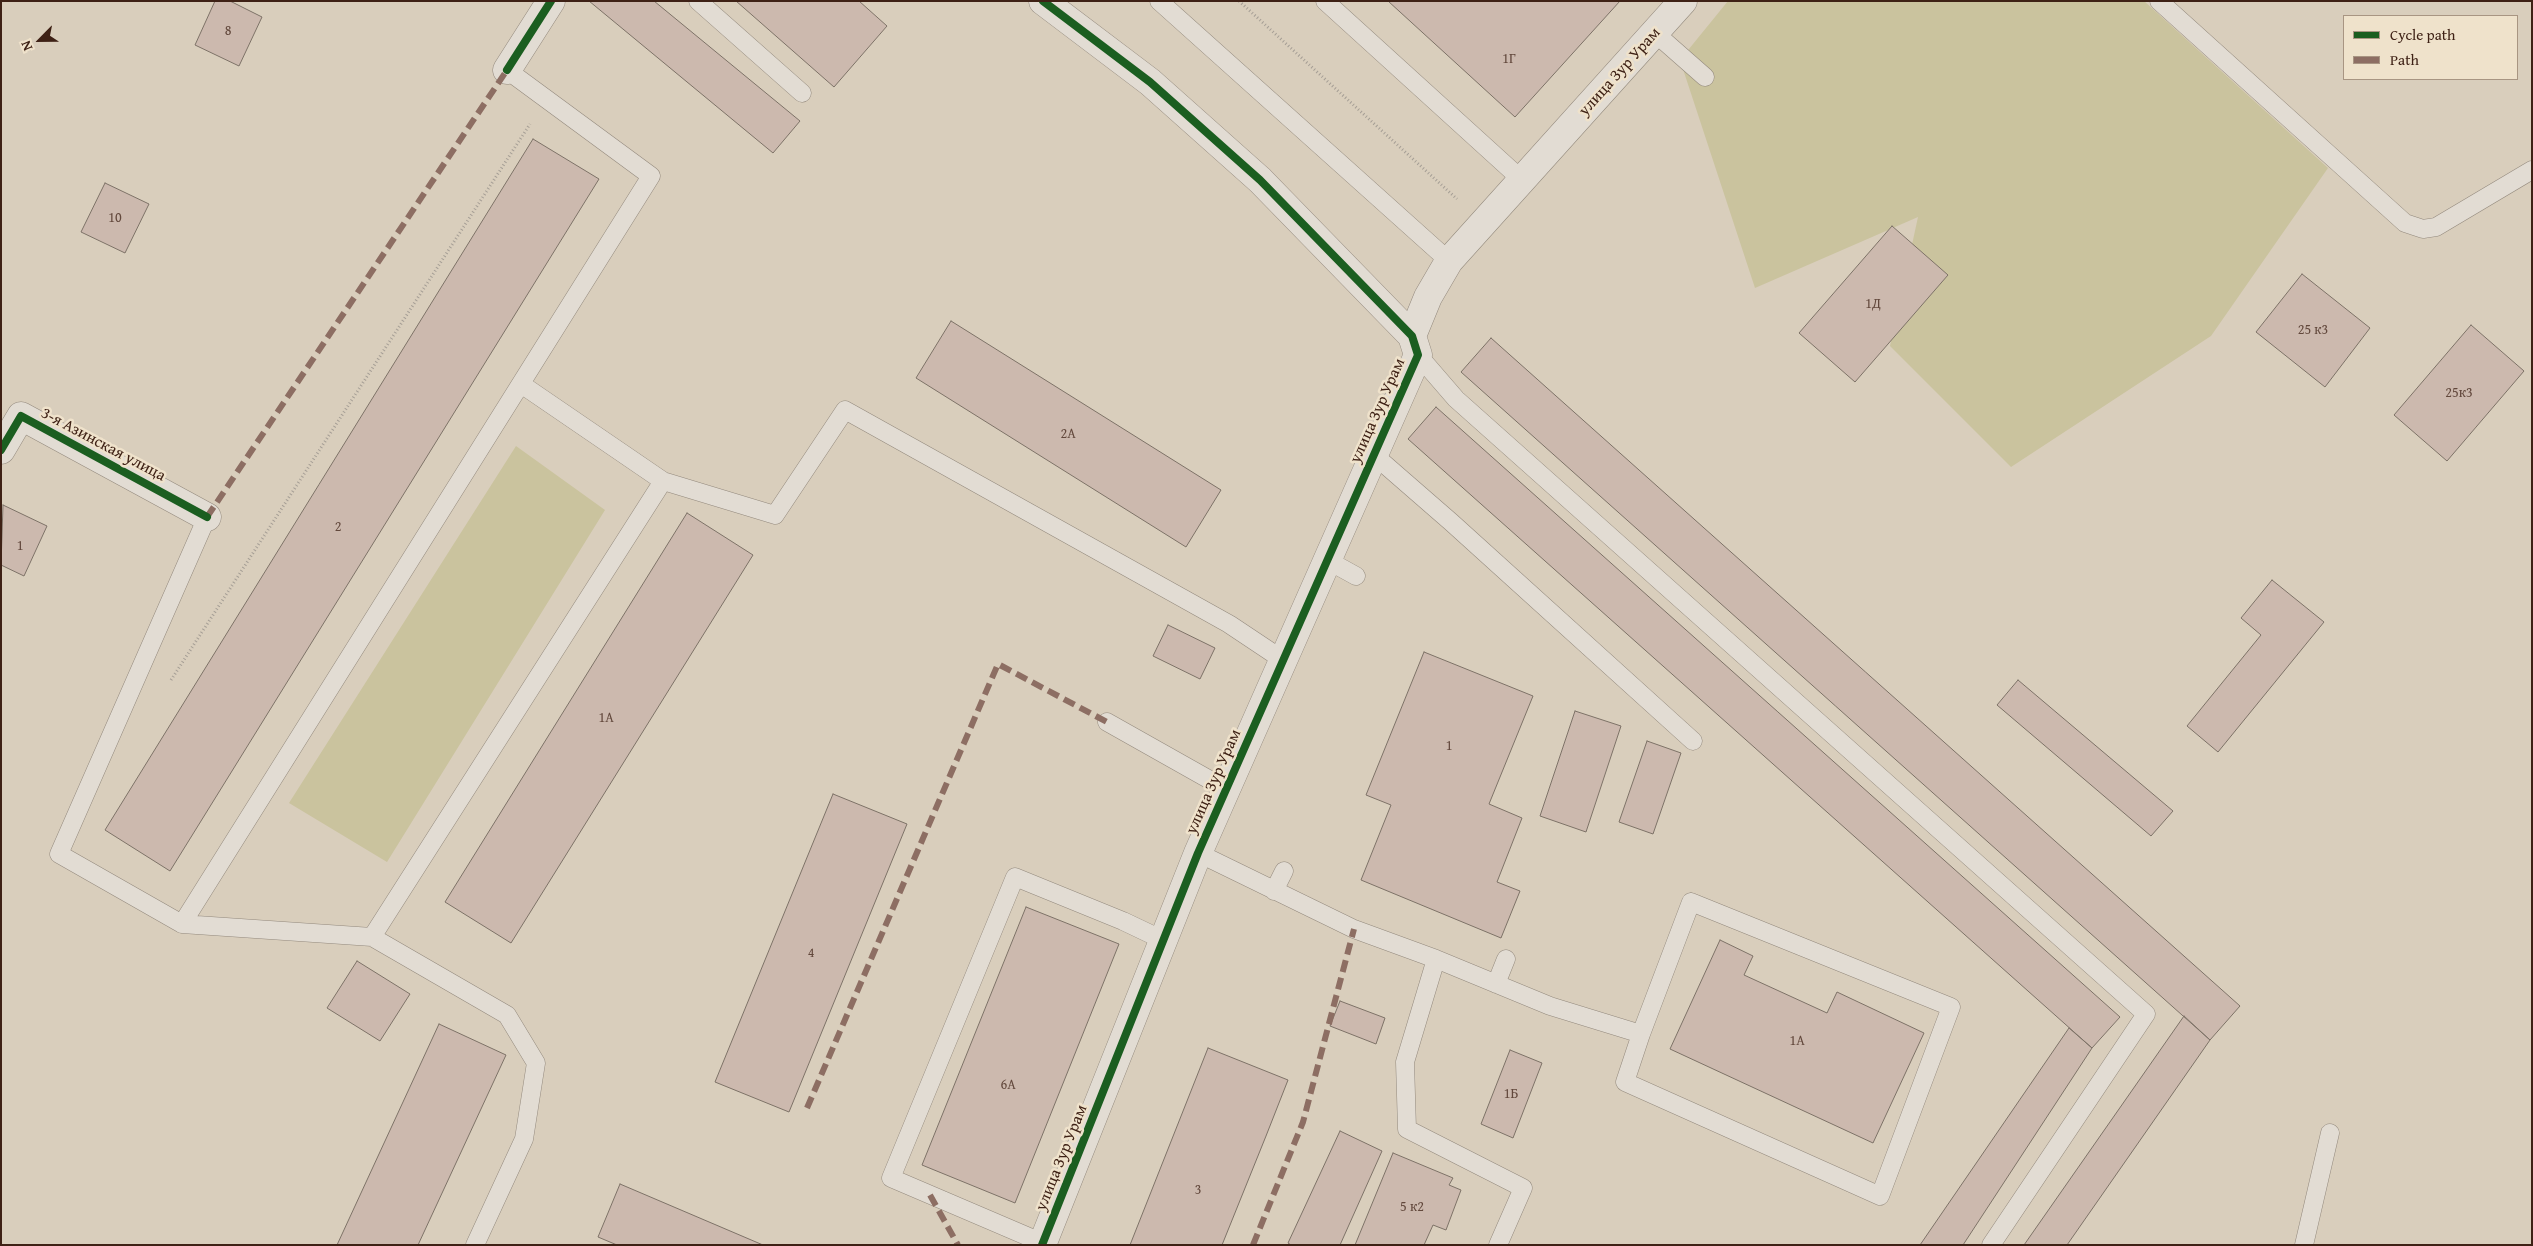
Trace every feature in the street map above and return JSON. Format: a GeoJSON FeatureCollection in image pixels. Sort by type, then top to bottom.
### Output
{"type":"FeatureCollection","features":[{"type":"Feature","properties":{"kind":"street"},"geometry":{"type":"LineString","coordinates":[[507,70],[551,1]]}},
{"type":"Feature","properties":{"kind":"street"},"geometry":{"type":"LineString","coordinates":[[1043,1],[1150,82],[1215,139],[1294,214],[1415,346]]}},
{"type":"Feature","properties":{"kind":"street","name":"улица Зур Урам"},"geometry":{"type":"LineString","coordinates":[[1043,1244],[1198,854],[1374,455],[1415,346],[1428,297],[1449,261],[1683,1]]}},
{"type":"Feature","properties":{"kind":"street","name":"3-я Азинская улица"},"geometry":{"type":"LineString","coordinates":[[1,450],[21,416],[207,517]]}},
{"type":"Feature","properties":{"kind":"lane"},"geometry":{"type":"LineString","coordinates":[[698,1],[802,93]]}},
{"type":"Feature","properties":{"kind":"lane"},"geometry":{"type":"LineString","coordinates":[[1159,1],[1449,261]]}},
{"type":"Feature","properties":{"kind":"lane"},"geometry":{"type":"LineString","coordinates":[[1325,1],[1522,180]]}},
{"type":"Feature","properties":{"kind":"lane"},"geometry":{"type":"LineString","coordinates":[[2159,1],[2404,223],[2423,228],[2436,226],[2532,170]]}},
{"type":"Feature","properties":{"kind":"lane"},"geometry":{"type":"LineString","coordinates":[[1655,33],[1705,77]]}},
{"type":"Feature","properties":{"kind":"lane"},"geometry":{"type":"LineString","coordinates":[[182,924],[651,176],[507,70]]}},
{"type":"Feature","properties":{"kind":"lane"},"geometry":{"type":"LineString","coordinates":[[1415,346],[1456,399],[2146,1014],[1991,1245]]}},
{"type":"Feature","properties":{"kind":"lane"},"geometry":{"type":"LineString","coordinates":[[521,384],[663,481],[775,515],[845,410],[1229,624],[1283,660]]}},
{"type":"Feature","properties":{"kind":"lane"},"geometry":{"type":"LineString","coordinates":[[1374,455],[1451,522],[1693,741]]}},
{"type":"Feature","properties":{"kind":"lane"},"geometry":{"type":"LineString","coordinates":[[372,937],[663,481]]}},
{"type":"Feature","properties":{"kind":"lane"},"geometry":{"type":"LineString","coordinates":[[207,517],[59,854],[182,924],[372,937],[507,1015],[536,1063],[524,1139],[475,1245]]}},
{"type":"Feature","properties":{"kind":"lane"},"geometry":{"type":"LineString","coordinates":[[1327,560],[1356,576]]}},
{"type":"Feature","properties":{"kind":"lane"},"geometry":{"type":"LineString","coordinates":[[1107,722],[1226,790]]}},
{"type":"Feature","properties":{"kind":"lane"},"geometry":{"type":"LineString","coordinates":[[1198,854],[1354,929],[1436,959],[1550,1006],[1641,1034]]}},
{"type":"Feature","properties":{"kind":"lane"},"geometry":{"type":"LineString","coordinates":[[1274,891],[1284,871]]}},
{"type":"Feature","properties":{"kind":"lane"},"geometry":{"type":"LineString","coordinates":[[1043,1244],[891,1178],[1015,877],[1163,940]]}},
{"type":"Feature","properties":{"kind":"lane"},"geometry":{"type":"LineString","coordinates":[[1691,902],[1951,1007],[1880,1196],[1625,1082],[1641,1034],[1691,902]]}},
{"type":"Feature","properties":{"kind":"lane"},"geometry":{"type":"LineString","coordinates":[[1436,959],[1405,1062],[1407,1129],[1523,1188],[1498,1245]]}},
{"type":"Feature","properties":{"kind":"lane"},"geometry":{"type":"LineString","coordinates":[[1496,984],[1506,959]]}},
{"type":"Feature","properties":{"kind":"lane"},"geometry":{"type":"LineString","coordinates":[[2304,1245],[2330,1133]]}},
{"type":"Feature","properties":{"kind":"path"},"geometry":{"type":"LineString","coordinates":[[1239,1],[1458,200]]}},
{"type":"Feature","properties":{"kind":"path"},"geometry":{"type":"LineString","coordinates":[[168,686],[546,98]]}},
{"type":"Feature","properties":{"kind":"shaded area"},"geometry":{"type":"Polygon","coordinates":[[[1728,1],[2144,1],[2328,168],[2211,336],[2011,467],[1890,346],[1918,217],[1755,288],[1680,60],[1728,1]]]}},
{"type":"Feature","properties":{"kind":"shaded area"},"geometry":{"type":"Polygon","coordinates":[[[516,446],[605,510],[387,862],[289,803],[516,446]]]}},
{"type":"Feature","properties":{"kind":"building"},"geometry":{"type":"Polygon","coordinates":[[[215,1],[230,1],[262,17],[239,66],[195,45],[215,1]]]}},
{"type":"Feature","properties":{"kind":"building"},"geometry":{"type":"Polygon","coordinates":[[[589,1],[654,1],[800,121],[773,153],[589,1]]]}},
{"type":"Feature","properties":{"kind":"building"},"geometry":{"type":"Polygon","coordinates":[[[736,1],[859,1],[887,26],[834,87],[736,1]]]}},
{"type":"Feature","properties":{"kind":"building"},"geometry":{"type":"Polygon","coordinates":[[[1388,1],[1620,1],[1515,117],[1388,1]]]}},
{"type":"Feature","properties":{"kind":"building"},"geometry":{"type":"Polygon","coordinates":[[[533,139],[599,179],[170,871],[105,830],[533,139]]]}},
{"type":"Feature","properties":{"kind":"building"},"geometry":{"type":"Polygon","coordinates":[[[105,183],[149,204],[125,253],[81,232],[105,183]]]}},
{"type":"Feature","properties":{"kind":"building"},"geometry":{"type":"Polygon","coordinates":[[[1892,226],[1948,275],[1855,382],[1799,333],[1892,226]]]}},
{"type":"Feature","properties":{"kind":"building"},"geometry":{"type":"Polygon","coordinates":[[[2302,274],[2370,328],[2325,387],[2256,332],[2302,274]]]}},
{"type":"Feature","properties":{"kind":"building"},"geometry":{"type":"Polygon","coordinates":[[[951,321],[1221,490],[1186,547],[916,378],[951,321]]]}},
{"type":"Feature","properties":{"kind":"building"},"geometry":{"type":"Polygon","coordinates":[[[2471,325],[2524,371],[2447,461],[2394,415],[2471,325]]]}},
{"type":"Feature","properties":{"kind":"building"},"geometry":{"type":"Polygon","coordinates":[[[1491,338],[2240,1006],[2210,1040],[1461,372],[1491,338]]]}},
{"type":"Feature","properties":{"kind":"building"},"geometry":{"type":"Polygon","coordinates":[[[1436,407],[2120,1017],[2092,1048],[1408,439],[1436,407]]]}},
{"type":"Feature","properties":{"kind":"building"},"geometry":{"type":"Polygon","coordinates":[[[3,505],[47,526],[24,576],[1,565],[3,505]]]}},
{"type":"Feature","properties":{"kind":"building"},"geometry":{"type":"Polygon","coordinates":[[[687,513],[753,555],[511,943],[445,902],[687,513]]]}},
{"type":"Feature","properties":{"kind":"building"},"geometry":{"type":"Polygon","coordinates":[[[2272,580],[2324,622],[2218,752],[2187,726],[2261,635],[2241,618],[2272,580]]]}},
{"type":"Feature","properties":{"kind":"building"},"geometry":{"type":"Polygon","coordinates":[[[1168,625],[1215,648],[1200,679],[1153,656],[1168,625]]]}},
{"type":"Feature","properties":{"kind":"building"},"geometry":{"type":"Polygon","coordinates":[[[1424,652],[1533,696],[1489,804],[1522,818],[1497,882],[1520,891],[1501,938],[1361,880],[1391,805],[1366,795],[1424,652]]]}},
{"type":"Feature","properties":{"kind":"building"},"geometry":{"type":"Polygon","coordinates":[[[2018,680],[2173,811],[2151,836],[1997,705],[2018,680]]]}},
{"type":"Feature","properties":{"kind":"building"},"geometry":{"type":"Polygon","coordinates":[[[1575,711],[1621,726],[1586,832],[1540,816],[1575,711]]]}},
{"type":"Feature","properties":{"kind":"building"},"geometry":{"type":"Polygon","coordinates":[[[1647,741],[1681,753],[1653,834],[1619,822],[1647,741]]]}},
{"type":"Feature","properties":{"kind":"building"},"geometry":{"type":"Polygon","coordinates":[[[833,794],[907,824],[789,1112],[715,1082],[833,794]]]}},
{"type":"Feature","properties":{"kind":"building"},"geometry":{"type":"Polygon","coordinates":[[[1026,907],[1119,944],[1015,1203],[922,1165],[1026,907]]]}},
{"type":"Feature","properties":{"kind":"building"},"geometry":{"type":"Polygon","coordinates":[[[1720,940],[1753,956],[1744,975],[1827,1013],[1837,992],[1924,1033],[1873,1143],[1670,1049],[1720,940]]]}},
{"type":"Feature","properties":{"kind":"building"},"geometry":{"type":"Polygon","coordinates":[[[357,961],[410,994],[380,1041],[327,1008],[357,961]]]}},
{"type":"Feature","properties":{"kind":"building"},"geometry":{"type":"Polygon","coordinates":[[[1340,1001],[1385,1018],[1376,1044],[1330,1026],[1340,1001]]]}},
{"type":"Feature","properties":{"kind":"building"},"geometry":{"type":"Polygon","coordinates":[[[2184,1016],[2210,1040],[2067,1245],[2024,1245],[2184,1016]]]}},
{"type":"Feature","properties":{"kind":"building"},"geometry":{"type":"Polygon","coordinates":[[[439,1024],[506,1055],[418,1245],[337,1245],[439,1024]]]}},
{"type":"Feature","properties":{"kind":"building"},"geometry":{"type":"Polygon","coordinates":[[[2069,1028],[2092,1048],[1963,1245],[1920,1245],[2069,1028]]]}},
{"type":"Feature","properties":{"kind":"building"},"geometry":{"type":"Polygon","coordinates":[[[1208,1048],[1288,1080],[1266,1136],[1222,1245],[1130,1245],[1208,1048]]]}},
{"type":"Feature","properties":{"kind":"building"},"geometry":{"type":"Polygon","coordinates":[[[1510,1050],[1542,1063],[1513,1138],[1481,1124],[1510,1050]]]}},
{"type":"Feature","properties":{"kind":"building"},"geometry":{"type":"Polygon","coordinates":[[[1340,1131],[1382,1151],[1340,1245],[1291,1245],[1288,1243],[1340,1131]]]}},
{"type":"Feature","properties":{"kind":"building"},"geometry":{"type":"Polygon","coordinates":[[[1393,1153],[1453,1178],[1449,1185],[1461,1190],[1446,1230],[1433,1225],[1424,1245],[1355,1245],[1393,1153]]]}},
{"type":"Feature","properties":{"kind":"building"},"geometry":{"type":"Polygon","coordinates":[[[620,1184],[763,1245],[617,1245],[598,1237],[620,1184]]]}},
{"type":"Feature","properties":{"kind":"marked path"},"geometry":{"type":"LineString","coordinates":[[207,517],[507,70]]}},
{"type":"Feature","properties":{"kind":"marked path"},"geometry":{"type":"LineString","coordinates":[[807,1108],[998,664],[1107,722]]}},
{"type":"Feature","properties":{"kind":"marked path"},"geometry":{"type":"LineString","coordinates":[[1253,1245],[1303,1122],[1354,929]]}},
{"type":"Feature","properties":{"kind":"marked path"},"geometry":{"type":"LineString","coordinates":[[930,1195],[958,1245]]}},
{"type":"Feature","properties":{"kind":"cycle path"},"geometry":{"type":"LineString","coordinates":[[507,70],[551,1]]}},
{"type":"Feature","properties":{"kind":"cycle path"},"geometry":{"type":"LineString","coordinates":[[1042,1245],[1198,853],[1418,355],[1412,336],[1260,180],[1150,82],[1043,1]]}},
{"type":"Feature","properties":{"kind":"cycle path"},"geometry":{"type":"LineString","coordinates":[[1,450],[21,416],[207,517]]}}]}
